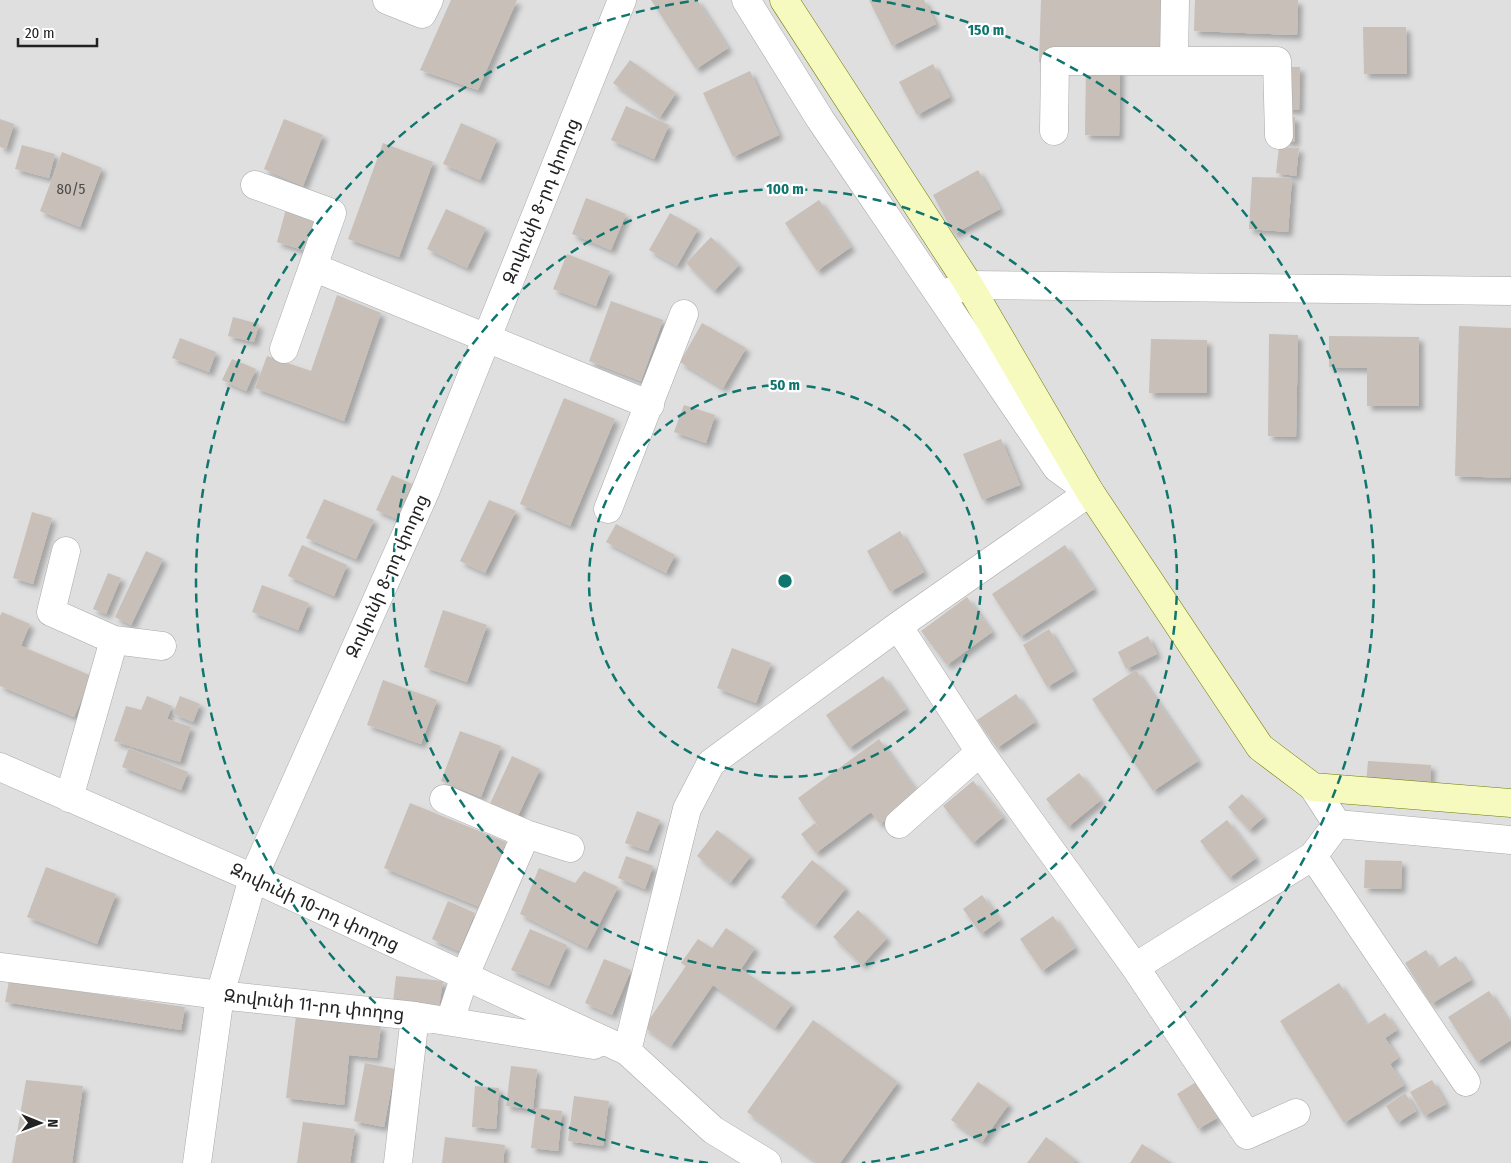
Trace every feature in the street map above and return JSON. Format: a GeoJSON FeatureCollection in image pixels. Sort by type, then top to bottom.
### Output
{"type":"FeatureCollection","features":[{"type":"Feature","properties":{"kind":"street"},"geometry":{"type":"LineString","coordinates":[[387,0],[422,14],[429,0]]}},
{"type":"Feature","properties":{"kind":"street","name":"Զովունի 8-րդ փողոց"},"geometry":{"type":"LineString","coordinates":[[197,1163],[220,995],[253,878],[424,492],[622,0]]}},
{"type":"Feature","properties":{"kind":"street"},"geometry":{"type":"LineString","coordinates":[[746,0],[820,119],[1057,468],[1090,492]]}},
{"type":"Feature","properties":{"kind":"street"},"geometry":{"type":"LineString","coordinates":[[784,0],[969,285],[1090,492],[1260,747],[1313,787],[1337,824]]}},
{"type":"Feature","properties":{"kind":"street"},"geometry":{"type":"LineString","coordinates":[[1174,61],[1175,0]]}},
{"type":"Feature","properties":{"kind":"street"},"geometry":{"type":"LineString","coordinates":[[1054,131],[1055,61],[1277,61],[1279,135]]}},
{"type":"Feature","properties":{"kind":"street"},"geometry":{"type":"LineString","coordinates":[[255,185],[332,213],[284,349]]}},
{"type":"Feature","properties":{"kind":"street"},"geometry":{"type":"LineString","coordinates":[[313,267],[650,405]]}},
{"type":"Feature","properties":{"kind":"street"},"geometry":{"type":"LineString","coordinates":[[940,295],[969,285],[1511,291]]}},
{"type":"Feature","properties":{"kind":"street"},"geometry":{"type":"LineString","coordinates":[[608,509],[684,314]]}},
{"type":"Feature","properties":{"kind":"street"},"geometry":{"type":"LineString","coordinates":[[628,1051],[687,809],[711,763],[898,626],[1090,492]]}},
{"type":"Feature","properties":{"kind":"street"},"geometry":{"type":"LineString","coordinates":[[66,551],[50,612],[114,640],[162,646]]}},
{"type":"Feature","properties":{"kind":"street"},"geometry":{"type":"LineString","coordinates":[[898,626],[980,752],[1135,966],[1247,1136],[1296,1113]]}},
{"type":"Feature","properties":{"kind":"street"},"geometry":{"type":"LineString","coordinates":[[70,798],[114,640]]}},
{"type":"Feature","properties":{"kind":"street"},"geometry":{"type":"LineString","coordinates":[[899,824],[980,752]]}},
{"type":"Feature","properties":{"kind":"street","name":"Զովունի 10-րդ փողոց"},"geometry":{"type":"LineString","coordinates":[[0,767],[253,878],[628,1051],[713,1130],[767,1163]]}},
{"type":"Feature","properties":{"kind":"street"},"geometry":{"type":"LineString","coordinates":[[1313,787],[1511,803]]}},
{"type":"Feature","properties":{"kind":"street"},"geometry":{"type":"LineString","coordinates":[[444,799],[526,834],[570,848]]}},
{"type":"Feature","properties":{"kind":"street"},"geometry":{"type":"LineString","coordinates":[[1337,824],[1511,840]]}},
{"type":"Feature","properties":{"kind":"street"},"geometry":{"type":"LineString","coordinates":[[1135,966],[1313,856],[1337,824]]}},
{"type":"Feature","properties":{"kind":"street"},"geometry":{"type":"LineString","coordinates":[[450,1021],[465,976],[526,834]]}},
{"type":"Feature","properties":{"kind":"street"},"geometry":{"type":"LineString","coordinates":[[1313,856],[1466,1082]]}},
{"type":"Feature","properties":{"kind":"street","name":"Զովունի 11-րդ փողոց"},"geometry":{"type":"LineString","coordinates":[[0,967],[220,995],[415,1016],[628,1051]]}},
{"type":"Feature","properties":{"kind":"street"},"geometry":{"type":"LineString","coordinates":[[398,1163],[415,1016]]}},
{"type":"Feature","properties":{"kind":"shaded area"},"geometry":{"type":"Polygon","coordinates":[[[0,0],[1511,0],[1511,1163],[0,1163],[0,0]]]}},
{"type":"Feature","properties":{"kind":"building"},"geometry":{"type":"Polygon","coordinates":[[[451,0],[517,0],[478,90],[420,70],[451,0]]]}},
{"type":"Feature","properties":{"kind":"building"},"geometry":{"type":"Polygon","coordinates":[[[651,0],[697,0],[728,48],[696,69],[651,0]]]}},
{"type":"Feature","properties":{"kind":"building"},"geometry":{"type":"Polygon","coordinates":[[[869,0],[924,0],[936,24],[892,46],[869,0]]]}},
{"type":"Feature","properties":{"kind":"building"},"geometry":{"type":"Polygon","coordinates":[[[1041,0],[1170,0],[1168,55],[1039,62],[1041,0]]]}},
{"type":"Feature","properties":{"kind":"building"},"geometry":{"type":"Polygon","coordinates":[[[1195,0],[1298,0],[1297,35],[1194,31],[1195,0]]]}},
{"type":"Feature","properties":{"kind":"building"},"geometry":{"type":"Polygon","coordinates":[[[1363,27],[1406,27],[1407,74],[1364,74],[1363,27]]]}},
{"type":"Feature","properties":{"kind":"building"},"geometry":{"type":"Polygon","coordinates":[[[630,60],[676,93],[660,117],[613,83],[630,60]]]}},
{"type":"Feature","properties":{"kind":"building"},"geometry":{"type":"Polygon","coordinates":[[[933,64],[950,97],[917,115],[899,82],[933,64]]]}},
{"type":"Feature","properties":{"kind":"building"},"geometry":{"type":"Polygon","coordinates":[[[1285,67],[1300,67],[1299,110],[1283,109],[1285,67]]]}},
{"type":"Feature","properties":{"kind":"building"},"geometry":{"type":"Polygon","coordinates":[[[1086,68],[1120,68],[1119,136],[1085,135],[1086,68]]]}},
{"type":"Feature","properties":{"kind":"building"},"geometry":{"type":"Polygon","coordinates":[[[750,71],[779,135],[733,157],[703,93],[750,71]]]}},
{"type":"Feature","properties":{"kind":"building"},"geometry":{"type":"Polygon","coordinates":[[[626,106],[669,125],[654,159],[611,140],[626,106]]]}},
{"type":"Feature","properties":{"kind":"building"},"geometry":{"type":"Polygon","coordinates":[[[1283,116],[1295,117],[1295,142],[1284,141],[1283,116]]]}},
{"type":"Feature","properties":{"kind":"building"},"geometry":{"type":"Polygon","coordinates":[[[0,119],[14,124],[6,149],[0,147],[0,119]]]}},
{"type":"Feature","properties":{"kind":"building"},"geometry":{"type":"Polygon","coordinates":[[[284,119],[323,135],[303,186],[264,169],[284,119]]]}},
{"type":"Feature","properties":{"kind":"building"},"geometry":{"type":"Polygon","coordinates":[[[461,123],[497,139],[480,180],[443,164],[461,123]]]}},
{"type":"Feature","properties":{"kind":"building"},"geometry":{"type":"Polygon","coordinates":[[[383,143],[433,162],[399,257],[348,239],[383,143]]]}},
{"type":"Feature","properties":{"kind":"building"},"geometry":{"type":"Polygon","coordinates":[[[22,145],[55,154],[49,178],[15,169],[22,145]]]}},
{"type":"Feature","properties":{"kind":"building"},"geometry":{"type":"Polygon","coordinates":[[[1279,147],[1299,148],[1296,176],[1276,173],[1279,147]]]}},
{"type":"Feature","properties":{"kind":"building"},"geometry":{"type":"Polygon","coordinates":[[[62,152],[102,168],[80,227],[40,211],[62,152]]]}},
{"type":"Feature","properties":{"kind":"building"},"geometry":{"type":"Polygon","coordinates":[[[978,170],[1000,209],[954,234],[933,195],[978,170]]]}},
{"type":"Feature","properties":{"kind":"building"},"geometry":{"type":"Polygon","coordinates":[[[1252,177],[1292,178],[1288,232],[1249,229],[1252,177]]]}},
{"type":"Feature","properties":{"kind":"building"},"geometry":{"type":"Polygon","coordinates":[[[586,198],[626,214],[611,250],[572,234],[586,198]]]}},
{"type":"Feature","properties":{"kind":"building"},"geometry":{"type":"Polygon","coordinates":[[[819,200],[851,247],[817,271],[785,223],[819,200]]]}},
{"type":"Feature","properties":{"kind":"building"},"geometry":{"type":"Polygon","coordinates":[[[286,209],[315,218],[306,251],[277,242],[286,209]]]}},
{"type":"Feature","properties":{"kind":"building"},"geometry":{"type":"Polygon","coordinates":[[[446,209],[486,228],[467,268],[427,249],[446,209]]]}},
{"type":"Feature","properties":{"kind":"building"},"geometry":{"type":"Polygon","coordinates":[[[670,213],[698,229],[677,266],[649,250],[670,213]]]}},
{"type":"Feature","properties":{"kind":"building"},"geometry":{"type":"Polygon","coordinates":[[[711,237],[739,265],[714,291],[686,263],[711,237]]]}},
{"type":"Feature","properties":{"kind":"building"},"geometry":{"type":"Polygon","coordinates":[[[567,254],[610,271],[596,306],[553,289],[567,254]]]}},
{"type":"Feature","properties":{"kind":"building"},"geometry":{"type":"Polygon","coordinates":[[[337,295],[381,313],[344,421],[255,388],[267,356],[311,371],[337,295]]]}},
{"type":"Feature","properties":{"kind":"building"},"geometry":{"type":"Polygon","coordinates":[[[611,301],[663,320],[641,381],[589,361],[611,301]]]}},
{"type":"Feature","properties":{"kind":"building"},"geometry":{"type":"Polygon","coordinates":[[[233,317],[259,324],[254,342],[228,336],[233,317]]]}},
{"type":"Feature","properties":{"kind":"building"},"geometry":{"type":"Polygon","coordinates":[[[702,323],[746,348],[723,388],[680,362],[702,323]]]}},
{"type":"Feature","properties":{"kind":"building"},"geometry":{"type":"Polygon","coordinates":[[[1459,326],[1511,328],[1510,478],[1455,476],[1459,326]]]}},
{"type":"Feature","properties":{"kind":"building"},"geometry":{"type":"Polygon","coordinates":[[[1269,334],[1298,335],[1296,437],[1268,436],[1269,334]]]}},
{"type":"Feature","properties":{"kind":"building"},"geometry":{"type":"Polygon","coordinates":[[[1329,336],[1419,337],[1419,406],[1367,406],[1367,368],[1329,367],[1329,336]]]}},
{"type":"Feature","properties":{"kind":"building"},"geometry":{"type":"Polygon","coordinates":[[[180,338],[216,352],[209,372],[172,358],[180,338]]]}},
{"type":"Feature","properties":{"kind":"building"},"geometry":{"type":"Polygon","coordinates":[[[1151,339],[1207,340],[1207,393],[1149,393],[1151,339]]]}},
{"type":"Feature","properties":{"kind":"building"},"geometry":{"type":"Polygon","coordinates":[[[232,359],[256,369],[246,391],[222,380],[232,359]]]}},
{"type":"Feature","properties":{"kind":"building"},"geometry":{"type":"Polygon","coordinates":[[[564,398],[615,419],[570,526],[520,504],[564,398]]]}},
{"type":"Feature","properties":{"kind":"building"},"geometry":{"type":"Polygon","coordinates":[[[684,405],[715,415],[706,443],[674,432],[684,405]]]}},
{"type":"Feature","properties":{"kind":"building"},"geometry":{"type":"Polygon","coordinates":[[[1001,439],[1020,485],[982,500],[963,454],[1001,439]]]}},
{"type":"Feature","properties":{"kind":"building"},"geometry":{"type":"Polygon","coordinates":[[[392,475],[412,484],[397,519],[376,510],[392,475]]]}},
{"type":"Feature","properties":{"kind":"building"},"geometry":{"type":"Polygon","coordinates":[[[324,499],[374,520],[356,559],[306,538],[324,499]]]}},
{"type":"Feature","properties":{"kind":"building"},"geometry":{"type":"Polygon","coordinates":[[[489,500],[516,511],[485,573],[460,561],[489,500]]]}},
{"type":"Feature","properties":{"kind":"building"},"geometry":{"type":"Polygon","coordinates":[[[32,512],[52,518],[33,584],[13,578],[32,512]]]}},
{"type":"Feature","properties":{"kind":"building"},"geometry":{"type":"Polygon","coordinates":[[[616,524],[675,555],[666,573],[606,542],[616,524]]]}},
{"type":"Feature","properties":{"kind":"building"},"geometry":{"type":"Polygon","coordinates":[[[900,531],[924,572],[890,592],[867,551],[900,531]]]}},
{"type":"Feature","properties":{"kind":"building"},"geometry":{"type":"Polygon","coordinates":[[[302,545],[347,565],[334,596],[288,576],[302,545]]]}},
{"type":"Feature","properties":{"kind":"building"},"geometry":{"type":"Polygon","coordinates":[[[1065,545],[1094,589],[1020,637],[992,594],[1065,545]]]}},
{"type":"Feature","properties":{"kind":"building"},"geometry":{"type":"Polygon","coordinates":[[[146,551],[163,559],[131,625],[115,617],[146,551]]]}},
{"type":"Feature","properties":{"kind":"building"},"geometry":{"type":"Polygon","coordinates":[[[108,573],[121,578],[106,614],[93,609],[108,573]]]}},
{"type":"Feature","properties":{"kind":"building"},"geometry":{"type":"Polygon","coordinates":[[[262,585],[309,603],[298,630],[252,612],[262,585]]]}},
{"type":"Feature","properties":{"kind":"building"},"geometry":{"type":"Polygon","coordinates":[[[967,597],[992,632],[947,665],[921,631],[967,597]]]}},
{"type":"Feature","properties":{"kind":"building"},"geometry":{"type":"Polygon","coordinates":[[[443,610],[487,625],[467,682],[424,667],[443,610]]]}},
{"type":"Feature","properties":{"kind":"building"},"geometry":{"type":"Polygon","coordinates":[[[2,612],[30,624],[21,646],[92,676],[74,717],[0,686],[0,616],[2,612]]]}},
{"type":"Feature","properties":{"kind":"building"},"geometry":{"type":"Polygon","coordinates":[[[1049,629],[1074,671],[1047,687],[1023,645],[1049,629]]]}},
{"type":"Feature","properties":{"kind":"building"},"geometry":{"type":"Polygon","coordinates":[[[1148,636],[1157,654],[1126,669],[1118,652],[1148,636]]]}},
{"type":"Feature","properties":{"kind":"building"},"geometry":{"type":"Polygon","coordinates":[[[732,648],[771,663],[756,703],[717,688],[732,648]]]}},
{"type":"Feature","properties":{"kind":"building"},"geometry":{"type":"Polygon","coordinates":[[[1136,670],[1198,761],[1153,791],[1092,699],[1136,670]]]}},
{"type":"Feature","properties":{"kind":"building"},"geometry":{"type":"Polygon","coordinates":[[[883,676],[906,709],[849,748],[826,715],[883,676]]]}},
{"type":"Feature","properties":{"kind":"building"},"geometry":{"type":"Polygon","coordinates":[[[383,680],[437,700],[421,744],[367,725],[383,680]]]}},
{"type":"Feature","properties":{"kind":"building"},"geometry":{"type":"Polygon","coordinates":[[[1016,694],[1035,722],[997,748],[977,720],[1016,694]]]}},
{"type":"Feature","properties":{"kind":"building"},"geometry":{"type":"Polygon","coordinates":[[[147,696],[172,706],[167,719],[191,727],[180,762],[114,741],[126,706],[141,710],[147,696]]]}},
{"type":"Feature","properties":{"kind":"building"},"geometry":{"type":"Polygon","coordinates":[[[180,696],[200,704],[193,722],[173,714],[180,696]]]}},
{"type":"Feature","properties":{"kind":"building"},"geometry":{"type":"Polygon","coordinates":[[[460,731],[501,746],[481,797],[441,781],[460,731]]]}},
{"type":"Feature","properties":{"kind":"building"},"geometry":{"type":"Polygon","coordinates":[[[879,739],[920,796],[880,824],[871,812],[816,853],[801,834],[815,823],[819,827],[798,798],[879,739]]]}},
{"type":"Feature","properties":{"kind":"building"},"geometry":{"type":"Polygon","coordinates":[[[129,748],[188,772],[181,790],[122,767],[129,748]]]}},
{"type":"Feature","properties":{"kind":"building"},"geometry":{"type":"Polygon","coordinates":[[[512,756],[540,769],[515,822],[487,810],[512,756]]]}},
{"type":"Feature","properties":{"kind":"building"},"geometry":{"type":"Polygon","coordinates":[[[1368,761],[1431,765],[1430,788],[1366,784],[1368,761]]]}},
{"type":"Feature","properties":{"kind":"building"},"geometry":{"type":"Polygon","coordinates":[[[1079,773],[1101,800],[1068,827],[1046,799],[1079,773]]]}},
{"type":"Feature","properties":{"kind":"building"},"geometry":{"type":"Polygon","coordinates":[[[973,781],[1003,817],[973,843],[943,806],[973,781]]]}},
{"type":"Feature","properties":{"kind":"building"},"geometry":{"type":"Polygon","coordinates":[[[1242,794],[1264,817],[1249,830],[1228,807],[1242,794]]]}},
{"type":"Feature","properties":{"kind":"building"},"geometry":{"type":"Polygon","coordinates":[[[410,803],[506,842],[480,907],[384,868],[410,803]]]}},
{"type":"Feature","properties":{"kind":"building"},"geometry":{"type":"Polygon","coordinates":[[[637,811],[660,820],[648,851],[625,843],[637,811]]]}},
{"type":"Feature","properties":{"kind":"building"},"geometry":{"type":"Polygon","coordinates":[[[1227,820],[1256,858],[1229,878],[1200,841],[1227,820]]]}},
{"type":"Feature","properties":{"kind":"building"},"geometry":{"type":"Polygon","coordinates":[[[717,830],[751,856],[730,883],[697,856],[717,830]]]}},
{"type":"Feature","properties":{"kind":"building"},"geometry":{"type":"Polygon","coordinates":[[[626,856],[653,866],[645,889],[618,878],[626,856]]]}},
{"type":"Feature","properties":{"kind":"building"},"geometry":{"type":"Polygon","coordinates":[[[812,860],[846,888],[815,926],[781,897],[812,860]]]}},
{"type":"Feature","properties":{"kind":"building"},"geometry":{"type":"Polygon","coordinates":[[[1365,860],[1402,861],[1401,889],[1364,888],[1365,860]]]}},
{"type":"Feature","properties":{"kind":"building"},"geometry":{"type":"Polygon","coordinates":[[[46,867],[116,894],[97,944],[27,917],[46,867]]]}},
{"type":"Feature","properties":{"kind":"building"},"geometry":{"type":"Polygon","coordinates":[[[539,868],[575,883],[584,871],[618,887],[587,948],[520,914],[539,868]]]}},
{"type":"Feature","properties":{"kind":"building"},"geometry":{"type":"Polygon","coordinates":[[[982,895],[1000,920],[981,934],[963,909],[982,895]]]}},
{"type":"Feature","properties":{"kind":"building"},"geometry":{"type":"Polygon","coordinates":[[[448,901],[475,913],[459,951],[432,939],[448,901]]]}},
{"type":"Feature","properties":{"kind":"building"},"geometry":{"type":"Polygon","coordinates":[[[858,910],[887,938],[862,965],[833,937],[858,910]]]}},
{"type":"Feature","properties":{"kind":"building"},"geometry":{"type":"Polygon","coordinates":[[[1053,916],[1075,948],[1042,971],[1020,939],[1053,916]]]}},
{"type":"Feature","properties":{"kind":"building"},"geometry":{"type":"Polygon","coordinates":[[[726,928],[755,948],[741,969],[792,1004],[775,1028],[713,985],[671,1046],[644,1027],[686,966],[681,963],[698,939],[712,948],[726,928]]]}},
{"type":"Feature","properties":{"kind":"building"},"geometry":{"type":"Polygon","coordinates":[[[530,929],[567,945],[549,986],[511,970],[530,929]]]}},
{"type":"Feature","properties":{"kind":"building"},"geometry":{"type":"Polygon","coordinates":[[[1426,950],[1437,968],[1456,956],[1471,980],[1431,1004],[1405,963],[1426,950]]]}},
{"type":"Feature","properties":{"kind":"building"},"geometry":{"type":"Polygon","coordinates":[[[604,959],[631,970],[612,1015],[585,1003],[604,959]]]}},
{"type":"Feature","properties":{"kind":"building"},"geometry":{"type":"Polygon","coordinates":[[[396,976],[443,981],[439,1007],[393,1002],[396,976]]]}},
{"type":"Feature","properties":{"kind":"building"},"geometry":{"type":"Polygon","coordinates":[[[9,981],[185,1007],[181,1030],[5,1002],[9,981]]]}},
{"type":"Feature","properties":{"kind":"building"},"geometry":{"type":"Polygon","coordinates":[[[1339,983],[1366,1025],[1385,1013],[1397,1030],[1385,1038],[1398,1058],[1390,1064],[1404,1085],[1344,1123],[1280,1021],[1339,983]]]}},
{"type":"Feature","properties":{"kind":"building"},"geometry":{"type":"Polygon","coordinates":[[[1489,991],[1511,1025],[1511,1040],[1477,1062],[1448,1017],[1489,991]]]}},
{"type":"Feature","properties":{"kind":"building"},"geometry":{"type":"Polygon","coordinates":[[[296,1016],[381,1026],[377,1058],[349,1055],[344,1105],[286,1098],[296,1016]]]}},
{"type":"Feature","properties":{"kind":"building"},"geometry":{"type":"Polygon","coordinates":[[[813,1020],[898,1082],[840,1163],[818,1163],[747,1112],[813,1020]]]}},
{"type":"Feature","properties":{"kind":"building"},"geometry":{"type":"Polygon","coordinates":[[[365,1063],[395,1069],[384,1127],[354,1121],[365,1063]]]}},
{"type":"Feature","properties":{"kind":"building"},"geometry":{"type":"Polygon","coordinates":[[[511,1066],[537,1069],[533,1109],[506,1106],[511,1066]]]}},
{"type":"Feature","properties":{"kind":"building"},"geometry":{"type":"Polygon","coordinates":[[[26,1080],[83,1086],[72,1163],[12,1163],[26,1080]]]}},
{"type":"Feature","properties":{"kind":"building"},"geometry":{"type":"Polygon","coordinates":[[[1432,1080],[1446,1104],[1424,1116],[1410,1092],[1432,1080]]]}},
{"type":"Feature","properties":{"kind":"building"},"geometry":{"type":"Polygon","coordinates":[[[978,1082],[1009,1104],[982,1142],[951,1120],[978,1082]]]}},
{"type":"Feature","properties":{"kind":"building"},"geometry":{"type":"Polygon","coordinates":[[[1196,1082],[1217,1118],[1198,1129],[1177,1094],[1196,1082]]]}},
{"type":"Feature","properties":{"kind":"building"},"geometry":{"type":"Polygon","coordinates":[[[475,1086],[499,1088],[496,1129],[472,1127],[475,1086]]]}},
{"type":"Feature","properties":{"kind":"building"},"geometry":{"type":"Polygon","coordinates":[[[1405,1093],[1416,1111],[1397,1123],[1386,1106],[1405,1093]]]}},
{"type":"Feature","properties":{"kind":"building"},"geometry":{"type":"Polygon","coordinates":[[[574,1096],[609,1101],[603,1146],[568,1141],[574,1096]]]}},
{"type":"Feature","properties":{"kind":"building"},"geometry":{"type":"Polygon","coordinates":[[[536,1108],[562,1111],[558,1151],[531,1148],[536,1108]]]}},
{"type":"Feature","properties":{"kind":"building"},"geometry":{"type":"Polygon","coordinates":[[[303,1122],[355,1129],[350,1163],[297,1163],[303,1122]]]}},
{"type":"Feature","properties":{"kind":"building"},"geometry":{"type":"Polygon","coordinates":[[[445,1137],[505,1145],[503,1163],[442,1163],[445,1137]]]}},
{"type":"Feature","properties":{"kind":"building"},"geometry":{"type":"Polygon","coordinates":[[[1046,1137],[1076,1160],[1073,1163],[1027,1163],[1046,1137]]]}},
{"type":"Feature","properties":{"kind":"building"},"geometry":{"type":"Polygon","coordinates":[[[1142,1144],[1172,1163],[1130,1163],[1142,1144]]]}}]}
